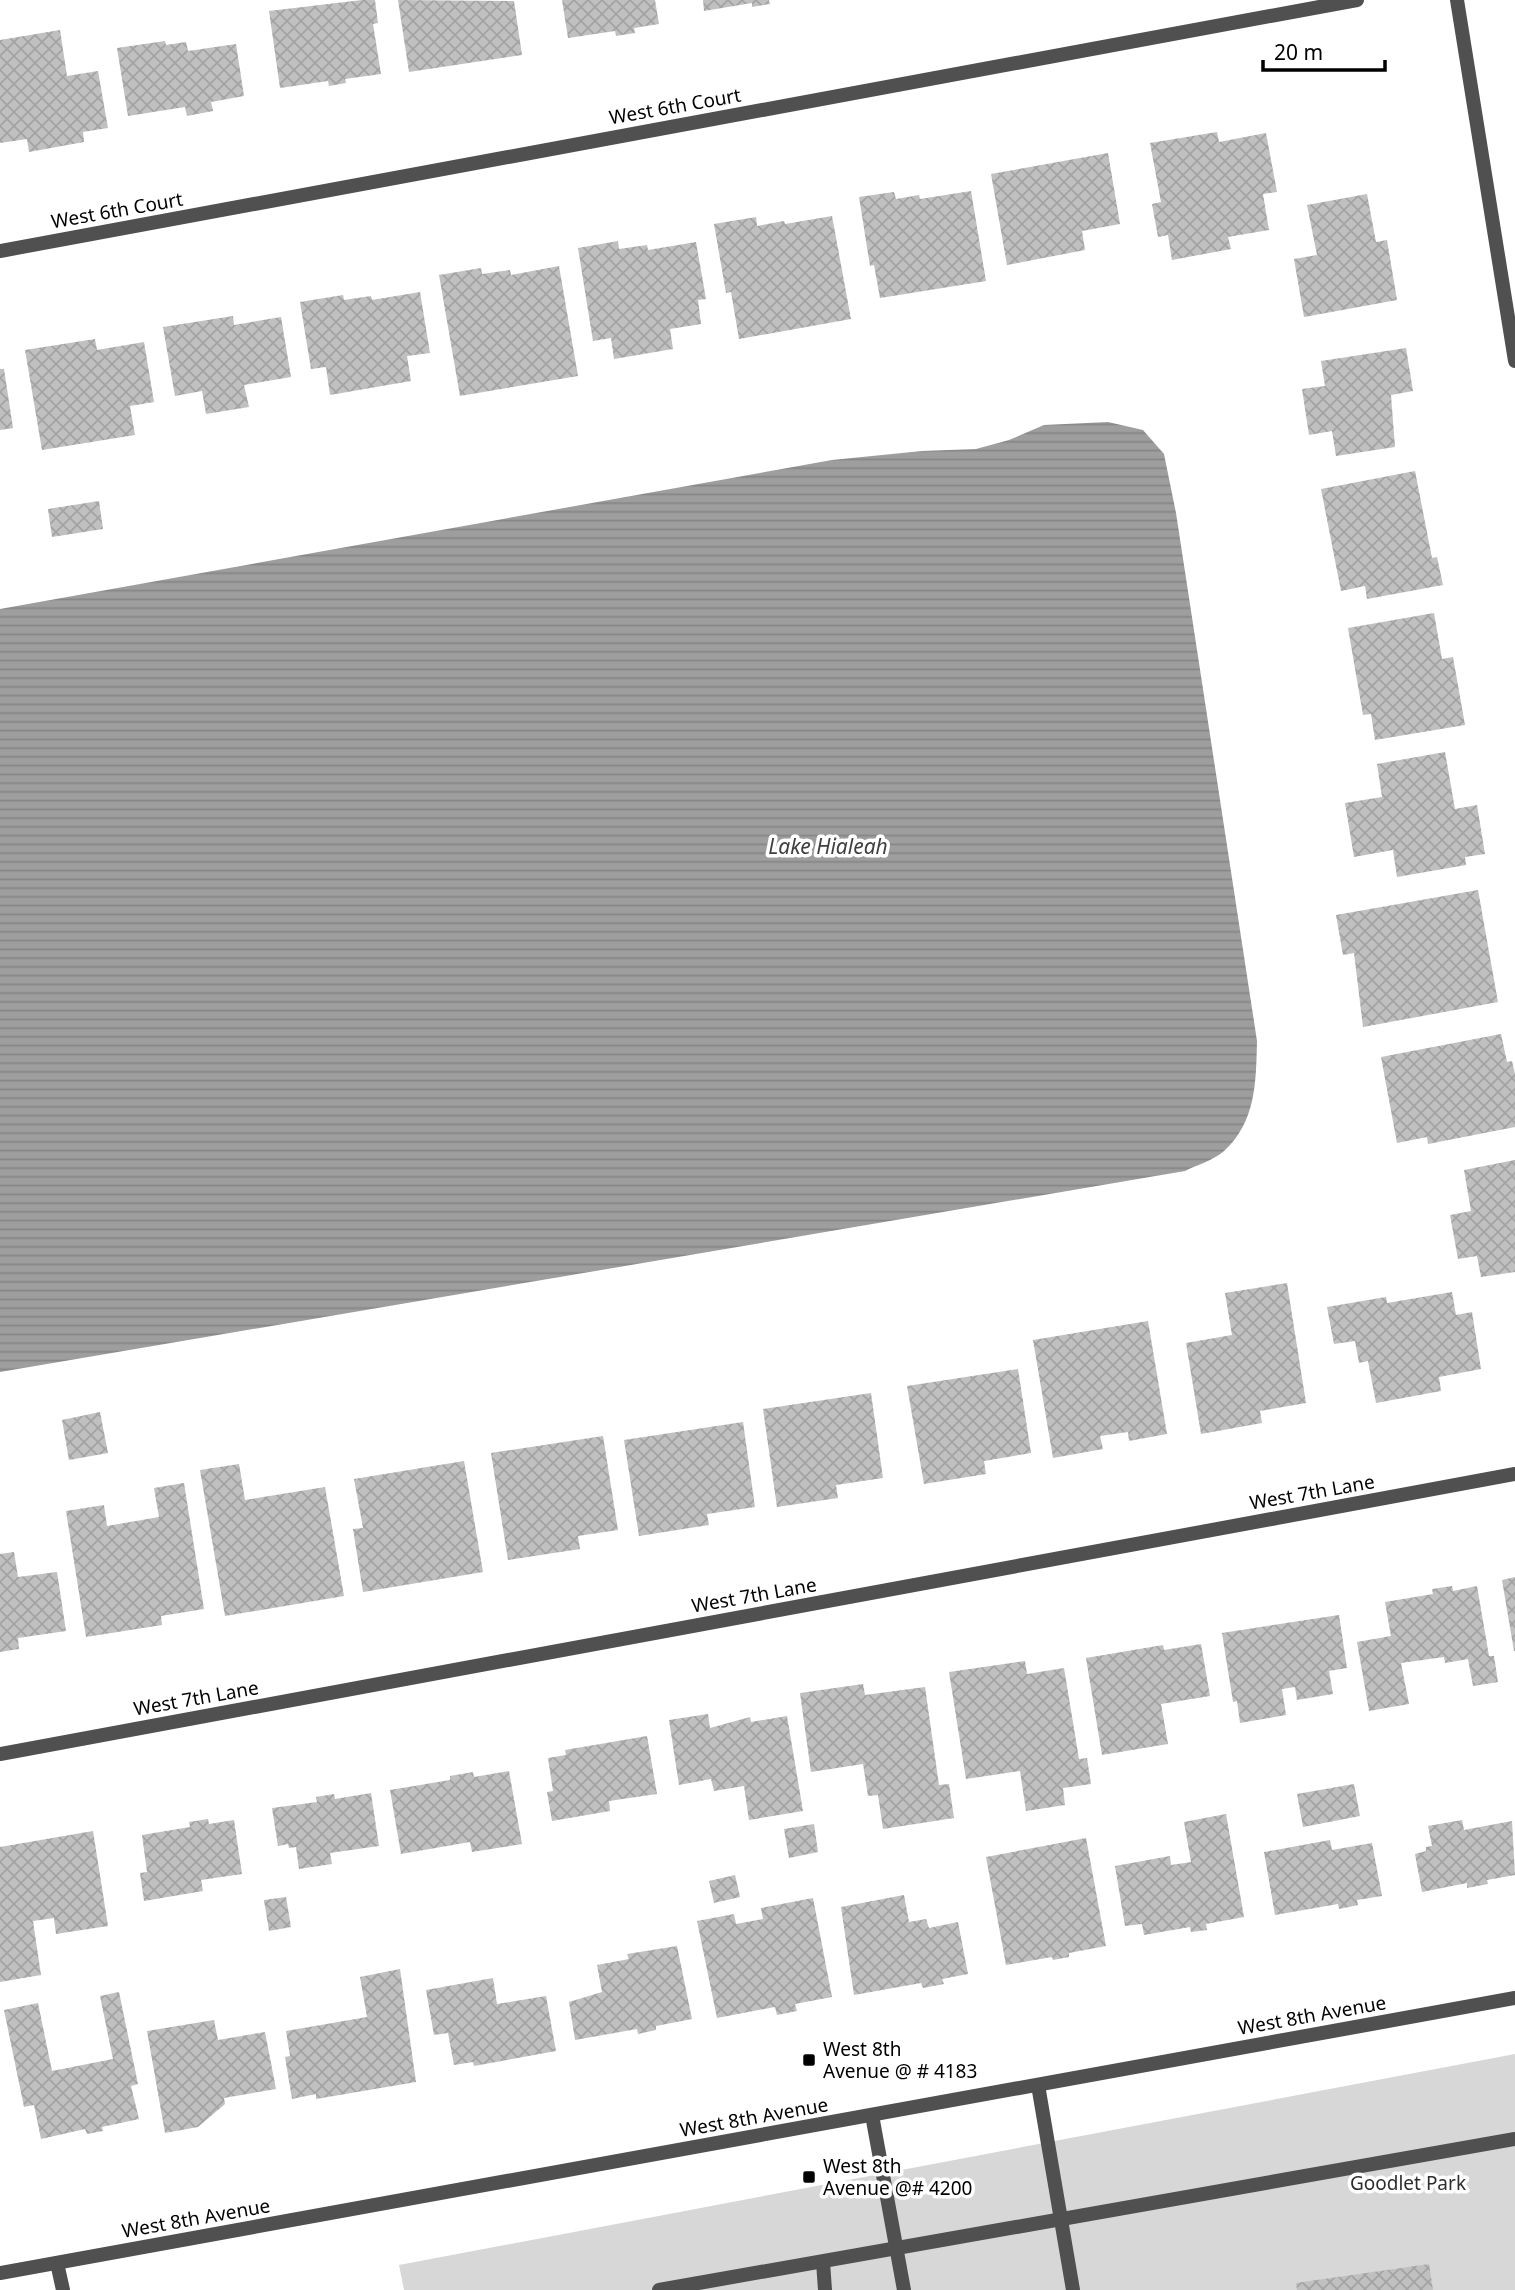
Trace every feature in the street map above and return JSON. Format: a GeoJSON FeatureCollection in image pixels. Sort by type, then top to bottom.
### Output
{"type":"FeatureCollection","features":[{"type":"Feature","properties":{"kind":"street","name":"West 6th Court"},"geometry":{"type":"LineString","coordinates":[[0,251],[1357,0]]}},
{"type":"Feature","properties":{"kind":"street"},"geometry":{"type":"LineString","coordinates":[[1457,0],[1515,361]]}},
{"type":"Feature","properties":{"kind":"street","name":"West 7th Lane"},"geometry":{"type":"LineString","coordinates":[[0,1754],[1515,1474]]}},
{"type":"Feature","properties":{"kind":"street","name":"West 8th Avenue"},"geometry":{"type":"LineString","coordinates":[[0,2273],[1515,1998]]}},
{"type":"Feature","properties":{"kind":"street"},"geometry":{"type":"LineString","coordinates":[[1038,2085],[1073,2290]]}},
{"type":"Feature","properties":{"kind":"street"},"geometry":{"type":"LineString","coordinates":[[872,2115],[904,2290]]}},
{"type":"Feature","properties":{"kind":"street"},"geometry":{"type":"LineString","coordinates":[[659,2290],[1515,2139]]}},
{"type":"Feature","properties":{"kind":"street"},"geometry":{"type":"LineString","coordinates":[[823,2262],[825,2290]]}},
{"type":"Feature","properties":{"kind":"street"},"geometry":{"type":"LineString","coordinates":[[57,2263],[63,2290]]}},
{"type":"Feature","properties":{"kind":"green space","name":"Goodlet Park"},"geometry":{"type":"Polygon","coordinates":[[[1515,2054],[1515,2290],[404,2290],[399,2265],[1515,2054]]]}},
{"type":"Feature","properties":{"kind":"water","name":"Lake Hialeah"},"geometry":{"type":"Polygon","coordinates":[[[1108,422],[1143,430],[1164,454],[1176,513],[1257,1041],[1255,1086],[1248,1114],[1235,1140],[1224,1151],[1185,1171],[0,1372],[0,609],[832,460],[922,451],[976,449],[1009,440],[1044,425],[1108,422]]]}},
{"type":"Feature","properties":{"kind":"building"},"geometry":{"type":"Polygon","coordinates":[[[375,0],[378,23],[373,24],[381,74],[345,79],[346,83],[329,86],[328,81],[280,88],[269,11],[375,0]]]}},
{"type":"Feature","properties":{"kind":"building"},"geometry":{"type":"Polygon","coordinates":[[[398,0],[514,1],[522,55],[409,72],[398,0]]]}},
{"type":"Feature","properties":{"kind":"building"},"geometry":{"type":"Polygon","coordinates":[[[562,0],[655,0],[659,24],[634,28],[635,33],[616,36],[615,31],[568,38],[562,0]]]}},
{"type":"Feature","properties":{"kind":"building"},"geometry":{"type":"Polygon","coordinates":[[[703,0],[769,0],[770,4],[752,7],[752,3],[704,11],[703,0]]]}},
{"type":"Feature","properties":{"kind":"building"},"geometry":{"type":"Polygon","coordinates":[[[60,30],[67,76],[98,71],[108,128],[83,132],[84,142],[29,152],[27,139],[0,143],[0,40],[60,30]]]}},
{"type":"Feature","properties":{"kind":"building"},"geometry":{"type":"Polygon","coordinates":[[[165,41],[166,45],[186,42],[188,51],[236,44],[244,96],[211,102],[213,111],[187,116],[185,107],[128,116],[117,48],[165,41]]]}},
{"type":"Feature","properties":{"kind":"building"},"geometry":{"type":"Polygon","coordinates":[[[1217,132],[1219,142],[1266,133],[1277,192],[1263,194],[1269,230],[1228,237],[1231,249],[1172,260],[1168,235],[1158,237],[1152,204],[1161,202],[1150,143],[1217,132]]]}},
{"type":"Feature","properties":{"kind":"building"},"geometry":{"type":"Polygon","coordinates":[[[1108,153],[1120,224],[1082,231],[1085,250],[1007,265],[991,174],[1108,153]]]}},
{"type":"Feature","properties":{"kind":"building"},"geometry":{"type":"Polygon","coordinates":[[[971,191],[986,281],[880,298],[874,265],[870,266],[859,197],[894,192],[896,199],[919,195],[920,199],[971,191]]]}},
{"type":"Feature","properties":{"kind":"building"},"geometry":{"type":"Polygon","coordinates":[[[1367,194],[1376,242],[1387,240],[1397,300],[1304,317],[1294,259],[1317,255],[1307,205],[1367,194]]]}},
{"type":"Feature","properties":{"kind":"building"},"geometry":{"type":"Polygon","coordinates":[[[832,216],[851,319],[739,339],[731,292],[726,293],[714,224],[756,217],[757,226],[832,216]]]}},
{"type":"Feature","properties":{"kind":"building"},"geometry":{"type":"Polygon","coordinates":[[[618,241],[619,249],[647,245],[648,250],[696,242],[706,299],[698,300],[701,324],[670,329],[673,349],[614,359],[611,338],[593,341],[578,248],[618,241]]]}},
{"type":"Feature","properties":{"kind":"building"},"geometry":{"type":"Polygon","coordinates":[[[559,266],[578,376],[460,396],[439,275],[481,268],[482,274],[510,270],[511,275],[559,266]]]}},
{"type":"Feature","properties":{"kind":"building"},"geometry":{"type":"Polygon","coordinates":[[[420,292],[430,353],[407,356],[411,381],[330,395],[326,367],[311,369],[300,302],[343,295],[344,300],[371,296],[372,300],[420,292]]]}},
{"type":"Feature","properties":{"kind":"building"},"geometry":{"type":"Polygon","coordinates":[[[233,316],[234,325],[281,317],[291,377],[244,385],[249,407],[206,414],[202,391],[175,396],[163,327],[233,316]]]}},
{"type":"Feature","properties":{"kind":"building"},"geometry":{"type":"Polygon","coordinates":[[[95,339],[97,350],[144,342],[154,402],[130,406],[135,435],[42,450],[25,350],[95,339]]]}},
{"type":"Feature","properties":{"kind":"building"},"geometry":{"type":"Polygon","coordinates":[[[1406,348],[1413,391],[1391,395],[1395,447],[1336,456],[1332,431],[1309,435],[1302,389],[1325,386],[1321,361],[1406,348]]]}},
{"type":"Feature","properties":{"kind":"building"},"geometry":{"type":"Polygon","coordinates":[[[0,369],[4,369],[13,428],[0,430],[0,369]]]}},
{"type":"Feature","properties":{"kind":"building"},"geometry":{"type":"Polygon","coordinates":[[[1415,471],[1432,558],[1437,557],[1443,585],[1367,599],[1365,586],[1341,591],[1321,489],[1415,471]]]}},
{"type":"Feature","properties":{"kind":"building"},"geometry":{"type":"Polygon","coordinates":[[[99,501],[103,529],[52,537],[48,509],[99,501]]]}},
{"type":"Feature","properties":{"kind":"building"},"geometry":{"type":"Polygon","coordinates":[[[1434,613],[1442,659],[1453,657],[1465,725],[1375,740],[1371,714],[1363,715],[1348,628],[1434,613]]]}},
{"type":"Feature","properties":{"kind":"building"},"geometry":{"type":"Polygon","coordinates":[[[1445,752],[1455,809],[1477,805],[1485,854],[1465,857],[1466,865],[1397,877],[1393,850],[1354,857],[1345,803],[1382,797],[1377,764],[1445,752]]]}},
{"type":"Feature","properties":{"kind":"building"},"geometry":{"type":"Polygon","coordinates":[[[1478,890],[1498,1002],[1363,1027],[1354,953],[1343,955],[1336,915],[1478,890]]]}},
{"type":"Feature","properties":{"kind":"building"},"geometry":{"type":"Polygon","coordinates":[[[1501,1034],[1507,1062],[1512,1061],[1515,1074],[1515,1127],[1428,1144],[1427,1137],[1397,1143],[1381,1057],[1501,1034]]]}},
{"type":"Feature","properties":{"kind":"building"},"geometry":{"type":"Polygon","coordinates":[[[1515,1160],[1515,1272],[1481,1277],[1477,1256],[1458,1259],[1450,1215],[1471,1211],[1464,1170],[1515,1160]]]}},
{"type":"Feature","properties":{"kind":"building"},"geometry":{"type":"Polygon","coordinates":[[[1287,1283],[1306,1403],[1260,1411],[1262,1423],[1201,1434],[1186,1343],[1232,1335],[1225,1293],[1287,1283]]]}},
{"type":"Feature","properties":{"kind":"building"},"geometry":{"type":"Polygon","coordinates":[[[1452,1292],[1456,1315],[1472,1312],[1481,1369],[1439,1377],[1441,1391],[1376,1403],[1368,1361],[1359,1363],[1355,1341],[1334,1344],[1327,1307],[1386,1297],[1387,1303],[1452,1292]]]}},
{"type":"Feature","properties":{"kind":"building"},"geometry":{"type":"Polygon","coordinates":[[[1148,1321],[1167,1434],[1129,1441],[1128,1432],[1100,1436],[1103,1449],[1053,1458],[1033,1340],[1148,1321]]]}},
{"type":"Feature","properties":{"kind":"building"},"geometry":{"type":"Polygon","coordinates":[[[1018,1369],[1031,1453],[984,1461],[986,1474],[924,1484],[907,1386],[1018,1369]]]}},
{"type":"Feature","properties":{"kind":"building"},"geometry":{"type":"Polygon","coordinates":[[[871,1393],[883,1478],[836,1485],[838,1498],[777,1507],[763,1409],[871,1393]]]}},
{"type":"Feature","properties":{"kind":"building"},"geometry":{"type":"Polygon","coordinates":[[[100,1412],[108,1453],[69,1460],[62,1420],[100,1412]]]}},
{"type":"Feature","properties":{"kind":"building"},"geometry":{"type":"Polygon","coordinates":[[[743,1422],[755,1507],[707,1514],[709,1525],[639,1536],[624,1440],[743,1422]]]}},
{"type":"Feature","properties":{"kind":"building"},"geometry":{"type":"Polygon","coordinates":[[[603,1436],[618,1530],[578,1536],[580,1549],[508,1560],[491,1453],[603,1436]]]}},
{"type":"Feature","properties":{"kind":"building"},"geometry":{"type":"Polygon","coordinates":[[[464,1461],[483,1572],[363,1592],[353,1529],[363,1528],[354,1479],[464,1461]]]}},
{"type":"Feature","properties":{"kind":"building"},"geometry":{"type":"Polygon","coordinates":[[[239,1464],[245,1500],[325,1487],[344,1596],[225,1616],[200,1470],[239,1464]]]}},
{"type":"Feature","properties":{"kind":"building"},"geometry":{"type":"Polygon","coordinates":[[[184,1483],[204,1609],[161,1616],[162,1625],[86,1637],[66,1511],[104,1505],[107,1526],[159,1517],[154,1488],[184,1483]]]}},
{"type":"Feature","properties":{"kind":"building"},"geometry":{"type":"Polygon","coordinates":[[[14,1552],[18,1577],[57,1572],[66,1631],[18,1638],[19,1649],[0,1652],[0,1554],[14,1552]]]}},
{"type":"Feature","properties":{"kind":"building"},"geometry":{"type":"Polygon","coordinates":[[[1515,1577],[1515,1651],[1514,1651],[1502,1580],[1515,1577]]]}},
{"type":"Feature","properties":{"kind":"building"},"geometry":{"type":"Polygon","coordinates":[[[1452,1586],[1453,1591],[1477,1586],[1489,1656],[1494,1656],[1498,1682],[1473,1686],[1468,1659],[1445,1663],[1444,1657],[1401,1663],[1409,1704],[1369,1711],[1357,1642],[1391,1636],[1385,1602],[1433,1594],[1432,1589],[1452,1586]]]}},
{"type":"Feature","properties":{"kind":"building"},"geometry":{"type":"Polygon","coordinates":[[[1339,1615],[1347,1668],[1329,1671],[1333,1694],[1297,1700],[1295,1687],[1282,1689],[1286,1715],[1240,1723],[1237,1701],[1233,1702],[1222,1633],[1339,1615]]]}},
{"type":"Feature","properties":{"kind":"building"},"geometry":{"type":"Polygon","coordinates":[[[1201,1644],[1210,1696],[1161,1704],[1168,1744],[1102,1755],[1086,1658],[1163,1645],[1164,1650],[1201,1644]]]}},
{"type":"Feature","properties":{"kind":"building"},"geometry":{"type":"Polygon","coordinates":[[[1025,1661],[1027,1674],[1064,1668],[1079,1759],[1087,1758],[1091,1784],[1063,1788],[1065,1805],[1026,1811],[1020,1771],[966,1779],[949,1672],[1025,1661]]]}},
{"type":"Feature","properties":{"kind":"building"},"geometry":{"type":"Polygon","coordinates":[[[863,1684],[865,1695],[925,1687],[939,1785],[949,1784],[954,1818],[883,1829],[878,1795],[868,1796],[863,1764],[811,1772],[800,1693],[863,1684]]]}},
{"type":"Feature","properties":{"kind":"building"},"geometry":{"type":"Polygon","coordinates":[[[708,1714],[710,1728],[750,1717],[751,1722],[787,1716],[803,1811],[749,1820],[744,1786],[714,1791],[711,1779],[679,1785],[669,1720],[708,1714]]]}},
{"type":"Feature","properties":{"kind":"building"},"geometry":{"type":"Polygon","coordinates":[[[647,1736],[657,1794],[609,1801],[610,1811],[552,1821],[547,1792],[553,1791],[548,1758],[566,1755],[565,1750],[647,1736]]]}},
{"type":"Feature","properties":{"kind":"building"},"geometry":{"type":"Polygon","coordinates":[[[509,1771],[522,1844],[472,1852],[470,1842],[401,1854],[390,1790],[450,1780],[450,1776],[473,1772],[474,1777],[509,1771]]]}},
{"type":"Feature","properties":{"kind":"building"},"geometry":{"type":"Polygon","coordinates":[[[1354,1784],[1360,1816],[1303,1827],[1297,1794],[1354,1784]]]}},
{"type":"Feature","properties":{"kind":"building"},"geometry":{"type":"Polygon","coordinates":[[[371,1793],[379,1846],[330,1853],[332,1864],[299,1869],[296,1847],[289,1848],[288,1844],[278,1846],[272,1808],[317,1802],[316,1797],[334,1794],[335,1799],[371,1793]]]}},
{"type":"Feature","properties":{"kind":"building"},"geometry":{"type":"Polygon","coordinates":[[[1226,1814],[1244,1917],[1206,1924],[1207,1930],[1191,1932],[1190,1927],[1144,1935],[1142,1924],[1125,1926],[1115,1866],[1170,1856],[1171,1865],[1191,1862],[1184,1822],[1226,1814]]]}},
{"type":"Feature","properties":{"kind":"building"},"geometry":{"type":"Polygon","coordinates":[[[208,1819],[209,1824],[234,1820],[242,1874],[201,1880],[203,1891],[144,1901],[140,1873],[147,1872],[142,1835],[190,1827],[189,1822],[208,1819]]]}},
{"type":"Feature","properties":{"kind":"building"},"geometry":{"type":"Polygon","coordinates":[[[1462,1820],[1464,1830],[1512,1821],[1515,1875],[1487,1880],[1488,1884],[1467,1888],[1467,1883],[1422,1892],[1415,1854],[1432,1846],[1428,1826],[1462,1820]]]}},
{"type":"Feature","properties":{"kind":"building"},"geometry":{"type":"Polygon","coordinates":[[[814,1824],[818,1852],[789,1858],[784,1829],[814,1824]]]}},
{"type":"Feature","properties":{"kind":"building"},"geometry":{"type":"Polygon","coordinates":[[[93,1831],[108,1926],[56,1934],[54,1918],[33,1921],[41,1975],[0,1982],[0,1847],[93,1831]]]}},
{"type":"Feature","properties":{"kind":"building"},"geometry":{"type":"Polygon","coordinates":[[[1086,1838],[1106,1946],[1069,1953],[1069,1957],[1053,1960],[1052,1957],[1006,1965],[986,1857],[1086,1838]]]}},
{"type":"Feature","properties":{"kind":"building"},"geometry":{"type":"Polygon","coordinates":[[[1330,1840],[1332,1850],[1372,1843],[1382,1896],[1357,1900],[1358,1905],[1339,1909],[1338,1904],[1275,1915],[1264,1852],[1330,1840]]]}},
{"type":"Feature","properties":{"kind":"building"},"geometry":{"type":"Polygon","coordinates":[[[735,1875],[740,1897],[714,1903],[709,1881],[735,1875]]]}},
{"type":"Feature","properties":{"kind":"building"},"geometry":{"type":"Polygon","coordinates":[[[904,1895],[909,1922],[926,1919],[929,1928],[958,1922],[968,1974],[942,1979],[944,1984],[923,1988],[921,1983],[854,1995],[841,1907],[904,1895]]]}},
{"type":"Feature","properties":{"kind":"building"},"geometry":{"type":"Polygon","coordinates":[[[286,1897],[291,1927],[269,1931],[264,1900],[286,1897]]]}},
{"type":"Feature","properties":{"kind":"building"},"geometry":{"type":"Polygon","coordinates":[[[813,1898],[832,1997],[795,2004],[797,2011],[777,2015],[775,2007],[717,2018],[697,1921],[734,1914],[736,1924],[763,1919],[761,1908],[813,1898]]]}},
{"type":"Feature","properties":{"kind":"building"},"geometry":{"type":"Polygon","coordinates":[[[677,1946],[692,2019],[656,2026],[656,2030],[638,2034],[637,2029],[575,2040],[569,2002],[602,1992],[597,1965],[629,1959],[627,1954],[677,1946]]]}},
{"type":"Feature","properties":{"kind":"building"},"geometry":{"type":"Polygon","coordinates":[[[400,1969],[416,2082],[316,2099],[316,2094],[292,2099],[285,2057],[290,2056],[286,2031],[367,2017],[360,1977],[400,1969]]]}},
{"type":"Feature","properties":{"kind":"building"},"geometry":{"type":"Polygon","coordinates":[[[493,1978],[497,2004],[546,1996],[556,2051],[474,2066],[473,2062],[454,2065],[448,2033],[434,2035],[426,1990],[493,1978]]]}},
{"type":"Feature","properties":{"kind":"building"},"geometry":{"type":"Polygon","coordinates":[[[119,1992],[138,2084],[131,2086],[139,2119],[102,2127],[103,2131],[87,2134],[85,2129],[41,2139],[34,2105],[24,2107],[4,2010],[38,2003],[52,2071],[113,2059],[100,1996],[119,1992]]]}},
{"type":"Feature","properties":{"kind":"building"},"geometry":{"type":"Polygon","coordinates":[[[214,2020],[218,2040],[265,2032],[276,2089],[224,2098],[225,2104],[198,2127],[165,2133],[147,2031],[214,2020]]]}},
{"type":"Feature","properties":{"kind":"building"},"geometry":{"type":"Polygon","coordinates":[[[1429,2264],[1433,2290],[1297,2290],[1296,2283],[1429,2264]]]}},
{"type":"Feature","properties":{"kind":"place","name":"West 8th Avenue @ # 4183"},"geometry":{"type":"Point","coordinates":[809,2060]}},
{"type":"Feature","properties":{"kind":"place","name":"West 8th Avenue @# 4200"},"geometry":{"type":"Point","coordinates":[809,2177]}}]}
